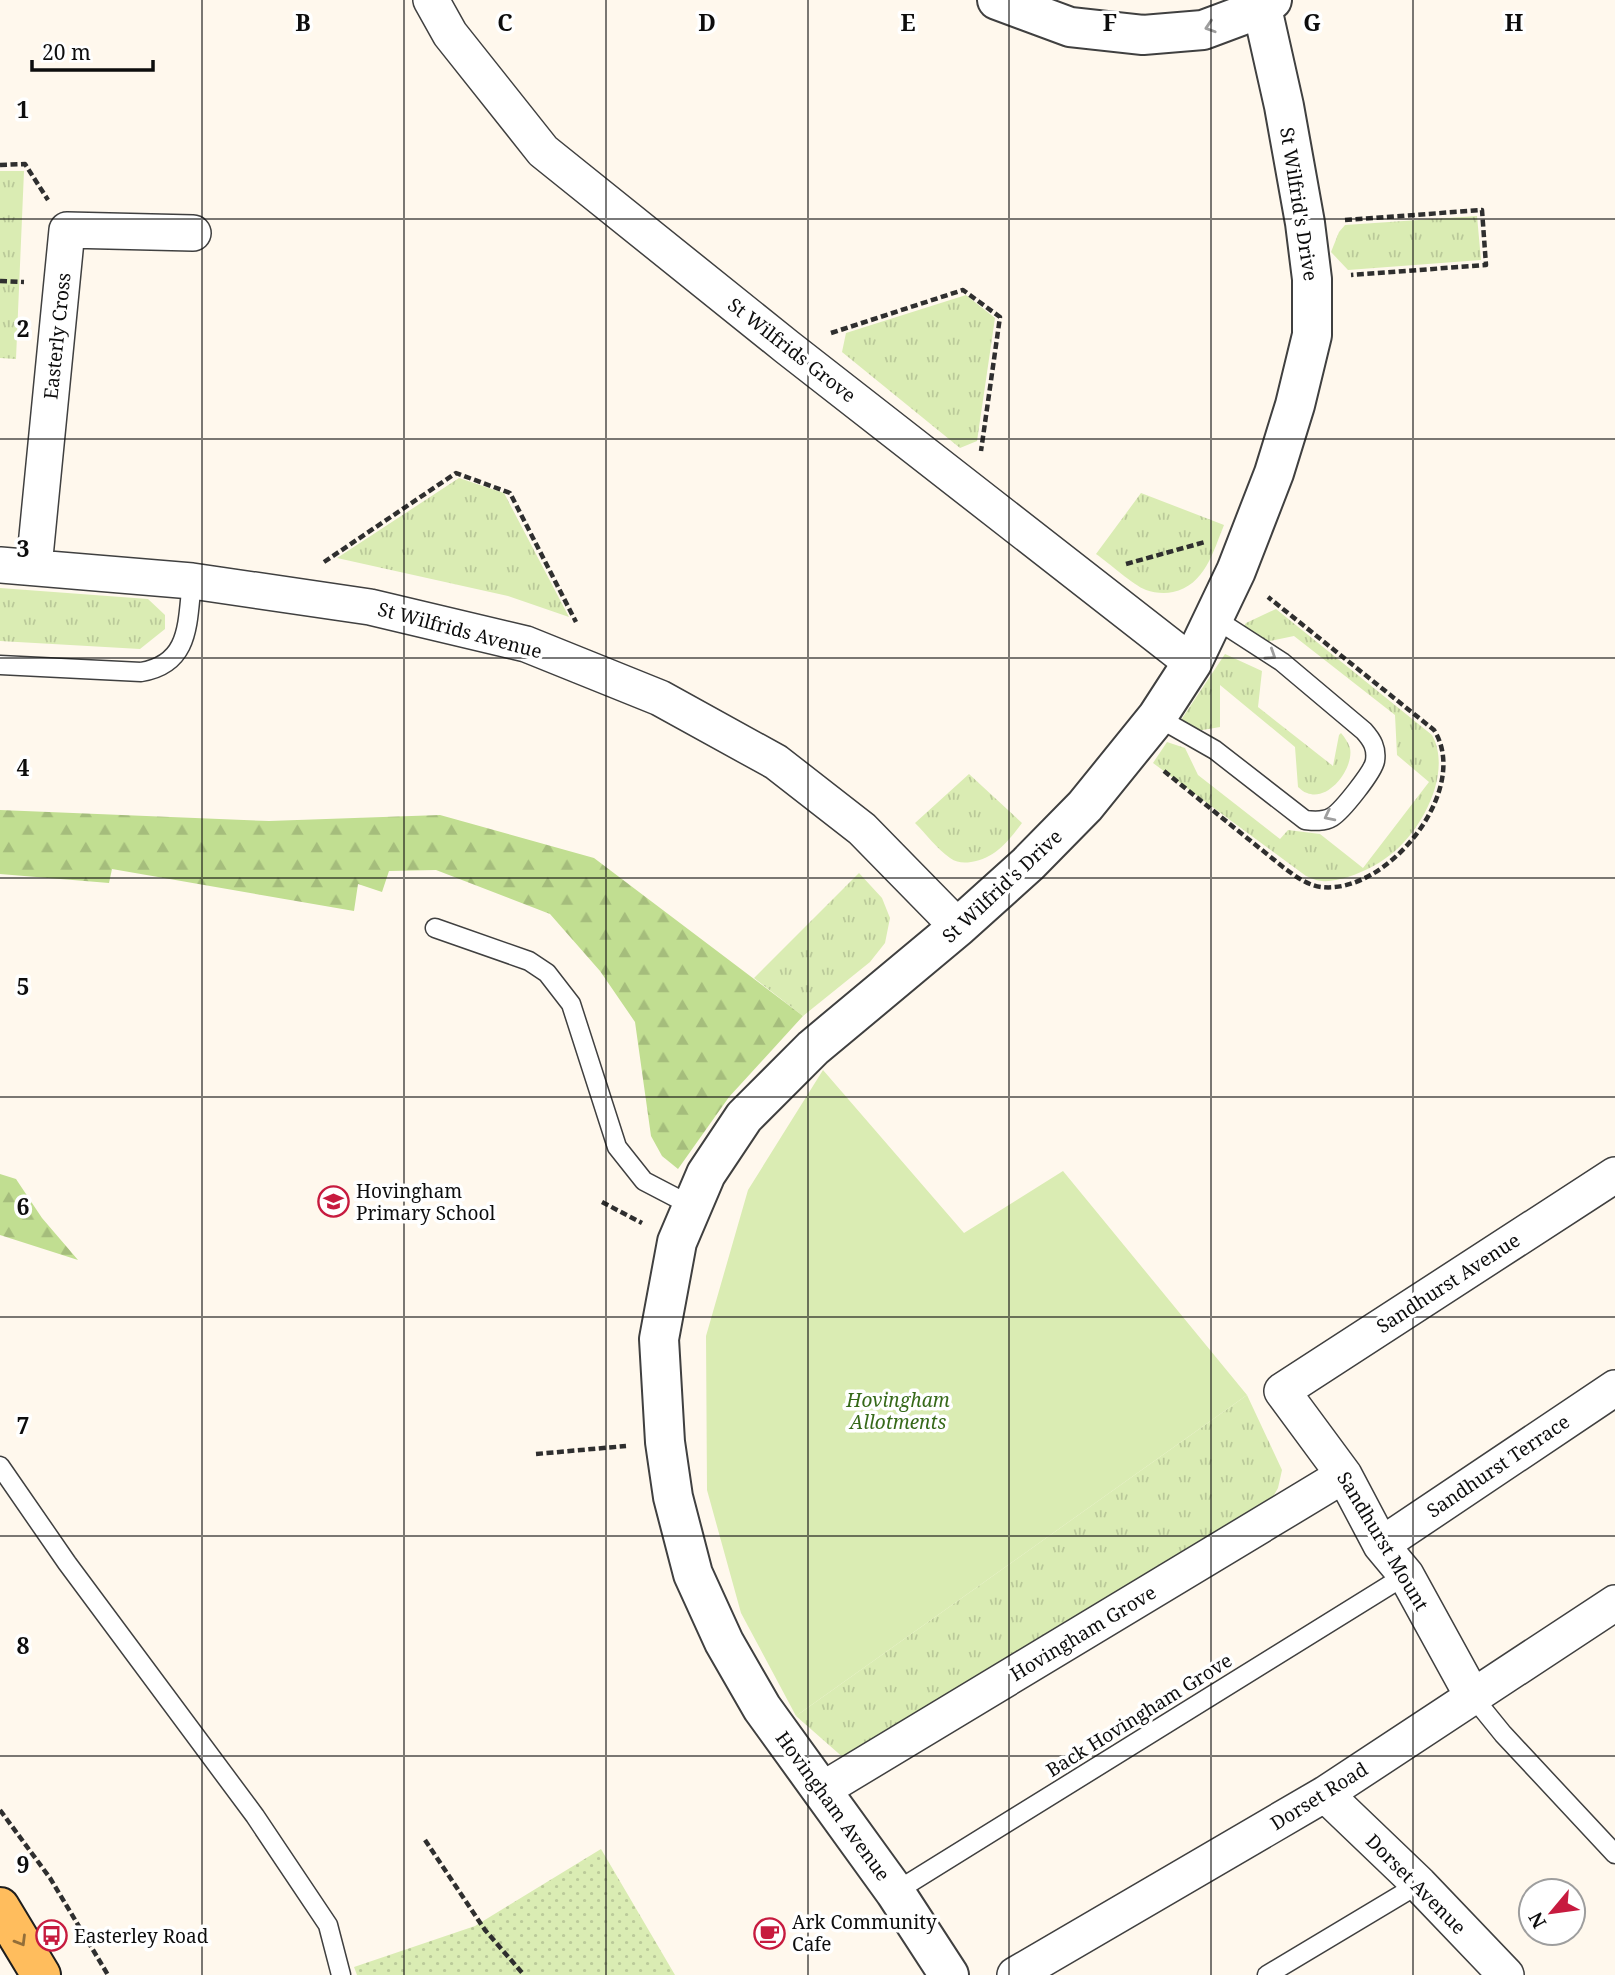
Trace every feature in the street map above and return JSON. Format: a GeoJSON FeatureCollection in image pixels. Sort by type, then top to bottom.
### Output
{"type":"FeatureCollection","features":[{"type":"Feature","properties":{"kind":"main road"},"geometry":{"type":"LineString","coordinates":[[0,1907],[41,1975]]}},
{"type":"Feature","properties":{"kind":"street","name":"St Wilfrids Grove"},"geometry":{"type":"LineString","coordinates":[[431,0],[450,34],[543,151],[787,347],[1192,663]]}},
{"type":"Feature","properties":{"kind":"street"},"geometry":{"type":"LineString","coordinates":[[997,0],[1069,27],[1143,35],[1203,30],[1267,4]]}},
{"type":"Feature","properties":{"kind":"street","name":"St Wilfrid's Drive"},"geometry":{"type":"LineString","coordinates":[[762,1708],[724,1642],[693,1574],[673,1497],[665,1442],[659,1339],[677,1242],[706,1174],[744,1117],[813,1048],[958,928],[1028,864],[1085,806],[1157,717],[1192,663],[1214,618],[1254,529],[1274,473],[1295,405],[1312,335],[1312,279],[1305,223],[1267,4]]}},
{"type":"Feature","properties":{"kind":"street"},"geometry":{"type":"LineString","coordinates":[[67,230],[193,233]]}},
{"type":"Feature","properties":{"kind":"street","name":"Easterly Cross"},"geometry":{"type":"LineString","coordinates":[[17,566],[67,230]]}},
{"type":"Feature","properties":{"kind":"street","name":"St Wilfrids Avenue"},"geometry":{"type":"LineString","coordinates":[[17,566],[192,581],[370,607],[526,644],[660,698],[776,762],[862,829],[958,928]]}},
{"type":"Feature","properties":{"kind":"street","name":"Sandhurst Avenue"},"geometry":{"type":"LineString","coordinates":[[1282,1391],[1615,1175]]}},
{"type":"Feature","properties":{"kind":"street","name":"Sandhurst Terrace"},"geometry":{"type":"LineString","coordinates":[[1381,1545],[1615,1388]]}},
{"type":"Feature","properties":{"kind":"street","name":"Sandhurst Mount"},"geometry":{"type":"LineString","coordinates":[[1282,1391],[1344,1475],[1381,1545],[1406,1575],[1473,1697]]}},
{"type":"Feature","properties":{"kind":"street","name":"Hovingham Grove"},"geometry":{"type":"LineString","coordinates":[[822,1790],[1344,1475]]}},
{"type":"Feature","properties":{"kind":"street","name":"Dorset Road"},"geometry":{"type":"LineString","coordinates":[[1015,1975],[1325,1794],[1473,1697],[1610,1615]]}},
{"type":"Feature","properties":{"kind":"street","name":"Hovingham Avenue"},"geometry":{"type":"LineString","coordinates":[[762,1708],[895,1892],[949,1975]]}},
{"type":"Feature","properties":{"kind":"street","name":"Dorset Avenue"},"geometry":{"type":"LineString","coordinates":[[1325,1794],[1419,1884],[1506,1975]]}},
{"type":"Feature","properties":{"kind":"lane"},"geometry":{"type":"LineString","coordinates":[[0,665],[141,672],[165,665],[182,646],[186,634],[192,581]]}},
{"type":"Feature","properties":{"kind":"lane"},"geometry":{"type":"LineString","coordinates":[[1157,717],[1215,750],[1305,820],[1323,821],[1338,812],[1372,771],[1375,750],[1364,731],[1282,662],[1214,618]]}},
{"type":"Feature","properties":{"kind":"lane"},"geometry":{"type":"LineString","coordinates":[[435,928],[529,961],[547,973],[571,1004],[617,1147],[644,1181],[692,1206]]}},
{"type":"Feature","properties":{"kind":"lane"},"geometry":{"type":"LineString","coordinates":[[0,1466],[67,1563],[255,1816],[328,1924],[341,1975]]}},
{"type":"Feature","properties":{"kind":"lane","name":"Back Hovingham Grove"},"geometry":{"type":"LineString","coordinates":[[895,1892],[1406,1575]]}},
{"type":"Feature","properties":{"kind":"lane"},"geometry":{"type":"LineString","coordinates":[[1473,1697],[1503,1734],[1615,1854]]}},
{"type":"Feature","properties":{"kind":"lane"},"geometry":{"type":"LineString","coordinates":[[1267,1975],[1419,1884]]}},
{"type":"Feature","properties":{"kind":"path"},"geometry":{"type":"LineString","coordinates":[[0,165],[25,164],[67,230]]}},
{"type":"Feature","properties":{"kind":"path"},"geometry":{"type":"LineString","coordinates":[[1305,223],[1482,209],[1486,265],[1312,279]]}},
{"type":"Feature","properties":{"kind":"path"},"geometry":{"type":"LineString","coordinates":[[787,347],[963,290],[1000,317],[975,494]]}},
{"type":"Feature","properties":{"kind":"path"},"geometry":{"type":"LineString","coordinates":[[276,593],[456,473],[510,493],[604,676]]}},
{"type":"Feature","properties":{"kind":"path"},"geometry":{"type":"LineString","coordinates":[[1081,576],[1254,529]]}},
{"type":"Feature","properties":{"kind":"path"},"geometry":{"type":"LineString","coordinates":[[1134,746],[1283,867],[1303,881],[1321,887],[1342,886],[1364,878],[1401,853],[1420,831],[1435,803],[1441,784],[1444,754],[1434,730],[1236,571]]}},
{"type":"Feature","properties":{"kind":"path"},"geometry":{"type":"LineString","coordinates":[[536,1454],[665,1442]]}},
{"type":"Feature","properties":{"kind":"path"},"geometry":{"type":"LineString","coordinates":[[0,1810],[50,1878],[108,1975]]}},
{"type":"Feature","properties":{"kind":"path"},"geometry":{"type":"LineString","coordinates":[[425,1840],[485,1930],[524,1975]]}},
{"type":"Feature","properties":{"kind":"green space"},"geometry":{"type":"Polygon","coordinates":[[[0,171],[24,171],[16,359],[0,358],[0,171]]]}},
{"type":"Feature","properties":{"kind":"green space"},"geometry":{"type":"Polygon","coordinates":[[[1477,216],[1481,260],[1348,270],[1331,252],[1339,232],[1345,225],[1477,216]]]}},
{"type":"Feature","properties":{"kind":"green space"},"geometry":{"type":"Polygon","coordinates":[[[966,295],[995,318],[977,441],[960,448],[842,352],[846,333],[966,295]]]}},
{"type":"Feature","properties":{"kind":"green space"},"geometry":{"type":"Polygon","coordinates":[[[459,478],[504,493],[569,617],[508,596],[337,558],[459,478]]]}},
{"type":"Feature","properties":{"kind":"green space"},"geometry":{"type":"Polygon","coordinates":[[[1141,493],[1224,525],[1206,566],[1193,582],[1184,588],[1167,593],[1146,590],[1096,554],[1141,493]]]}},
{"type":"Feature","properties":{"kind":"green space"},"geometry":{"type":"Polygon","coordinates":[[[0,588],[148,599],[165,615],[165,629],[140,649],[0,641],[0,588]]]}},
{"type":"Feature","properties":{"kind":"green space"},"geometry":{"type":"Polygon","coordinates":[[[1276,609],[1432,735],[1437,749],[1437,781],[1425,813],[1416,827],[1395,851],[1373,866],[1348,877],[1320,881],[1306,876],[1153,763],[1167,742],[1185,748],[1198,775],[1280,839],[1288,830],[1320,834],[1363,868],[1429,782],[1397,755],[1395,715],[1294,636],[1265,642],[1240,632],[1246,623],[1276,609]]]}},
{"type":"Feature","properties":{"kind":"green space"},"geometry":{"type":"Polygon","coordinates":[[[1225,654],[1262,671],[1258,707],[1333,766],[1341,733],[1350,748],[1350,756],[1344,773],[1331,788],[1324,793],[1315,794],[1306,793],[1298,787],[1295,747],[1220,685],[1220,727],[1197,731],[1181,720],[1225,654]]]}},
{"type":"Feature","properties":{"kind":"green space"},"geometry":{"type":"Polygon","coordinates":[[[969,774],[1022,823],[1006,842],[988,857],[963,862],[955,861],[945,854],[915,823],[969,774]]]}},
{"type":"Feature","properties":{"kind":"green space"},"geometry":{"type":"Polygon","coordinates":[[[0,810],[269,821],[440,815],[594,858],[803,1016],[729,1097],[678,1169],[662,1156],[651,1136],[635,1022],[600,971],[550,914],[436,870],[389,871],[382,892],[358,884],[354,911],[112,869],[109,883],[0,874],[0,810]]]}},
{"type":"Feature","properties":{"kind":"green space"},"geometry":{"type":"Polygon","coordinates":[[[859,873],[882,898],[890,918],[885,943],[870,962],[803,1016],[754,978],[859,873]]]}},
{"type":"Feature","properties":{"kind":"green space","name":"Hovingham Allotments"},"geometry":{"type":"Polygon","coordinates":[[[823,1070],[964,1233],[1063,1171],[1247,1395],[796,1716],[741,1613],[707,1490],[706,1336],[748,1190],[823,1070]]]}},
{"type":"Feature","properties":{"kind":"green space"},"geometry":{"type":"Polygon","coordinates":[[[0,1174],[16,1179],[42,1218],[78,1260],[0,1235],[0,1174]]]}},
{"type":"Feature","properties":{"kind":"green space"},"geometry":{"type":"Polygon","coordinates":[[[1247,1395],[1282,1470],[1278,1488],[1270,1502],[846,1760],[796,1716],[1247,1395]]]}},
{"type":"Feature","properties":{"kind":"green space"},"geometry":{"type":"Polygon","coordinates":[[[601,1849],[675,1975],[357,1975],[354,1967],[475,1926],[601,1849]]]}},
{"type":"Feature","properties":{"kind":"place","name":"Hovingham Primary School"},"geometry":{"type":"Point","coordinates":[333,1202]}},
{"type":"Feature","properties":{"kind":"place","name":"Ark Community Cafe"},"geometry":{"type":"Point","coordinates":[769,1933]}},
{"type":"Feature","properties":{"kind":"place","name":"Easterley Road"},"geometry":{"type":"Point","coordinates":[51,1936]}}]}
